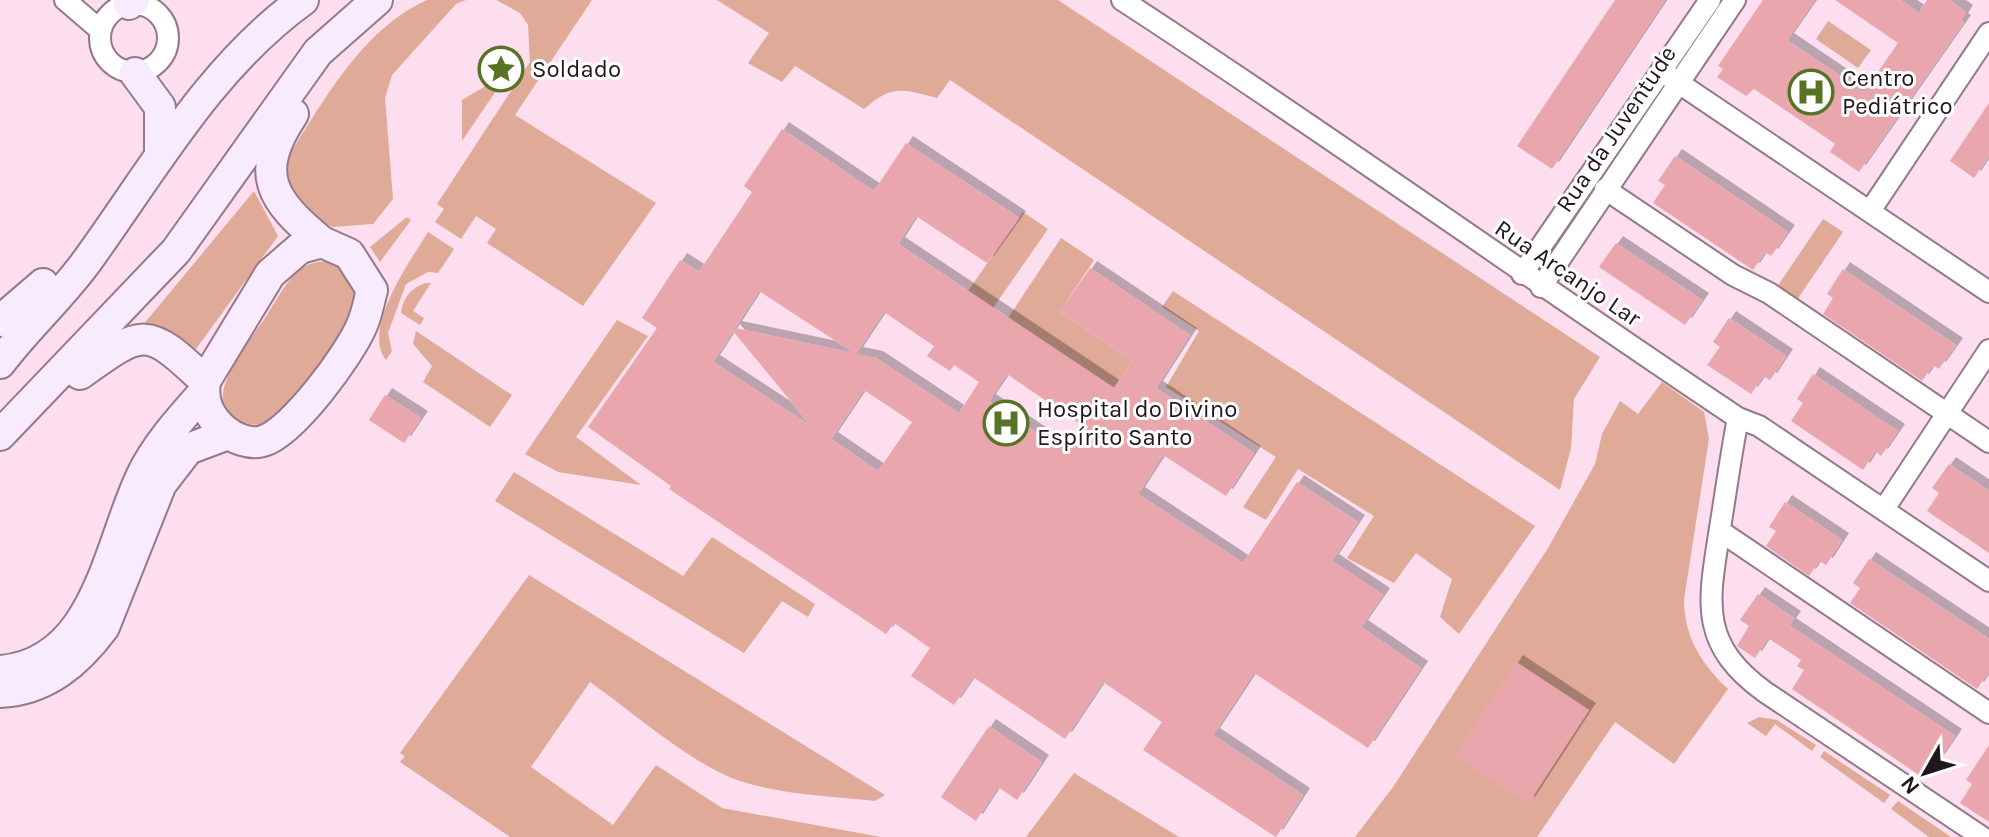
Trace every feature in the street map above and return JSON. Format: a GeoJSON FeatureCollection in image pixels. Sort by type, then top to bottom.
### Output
{"type":"FeatureCollection","features":[{"type":"Feature","properties":{"kind":"main road"},"geometry":{"type":"LineString","coordinates":[[0,363],[30,322],[84,265],[216,82],[276,19],[303,0]]}},
{"type":"Feature","properties":{"kind":"main road"},"geometry":{"type":"LineString","coordinates":[[21,412],[37,413],[76,377],[125,342],[146,338],[170,348],[205,386],[211,415],[228,434],[243,441],[261,442],[280,433],[336,366],[362,324],[372,290],[349,254],[322,242],[289,214],[278,200],[272,185],[270,161],[278,136],[342,46],[368,19],[378,0]]}},
{"type":"Feature","properties":{"kind":"main road"},"geometry":{"type":"LineString","coordinates":[[0,435],[176,251],[318,52],[378,0]]}},
{"type":"Feature","properties":{"kind":"main road"},"geometry":{"type":"LineString","coordinates":[[135,73],[160,107],[160,156]]}},
{"type":"Feature","properties":{"kind":"main road"},"geometry":{"type":"LineString","coordinates":[[0,321],[123,209]]}},
{"type":"Feature","properties":{"kind":"main road"},"geometry":{"type":"LineString","coordinates":[[0,671],[44,658],[86,616],[143,473],[205,386],[270,274],[300,248],[322,242]]}},
{"type":"Feature","properties":{"kind":"main road"},"geometry":{"type":"LineString","coordinates":[[0,692],[23,689],[55,677],[90,646],[104,627],[161,484],[188,449],[228,434]]}},
{"type":"Feature","properties":{"kind":"street"},"geometry":{"type":"LineString","coordinates":[[65,0],[100,30],[103,55],[122,71],[135,73],[159,62],[167,49],[168,35],[164,21],[155,11],[126,4],[77,0]]}},
{"type":"Feature","properties":{"kind":"street","name":"Rua Arcanjo Lar"},"geometry":{"type":"LineString","coordinates":[[1122,0],[1293,111],[1541,287],[1738,418],[1759,426],[1989,581]]}},
{"type":"Feature","properties":{"kind":"street","name":"Rua da Juventude"},"geometry":{"type":"LineString","coordinates":[[1522,274],[1710,0]]}},
{"type":"Feature","properties":{"kind":"street","name":"Rua da Juventude"},"geometry":{"type":"LineString","coordinates":[[1541,287],[1735,0]]}},
{"type":"Feature","properties":{"kind":"street"},"geometry":{"type":"LineString","coordinates":[[100,30],[126,4]]}},
{"type":"Feature","properties":{"kind":"street"},"geometry":{"type":"LineString","coordinates":[[1870,211],[1989,33]]}},
{"type":"Feature","properties":{"kind":"street"},"geometry":{"type":"LineString","coordinates":[[1661,71],[1989,292]]}},
{"type":"Feature","properties":{"kind":"street"},"geometry":{"type":"LineString","coordinates":[[1605,189],[1733,275],[1778,299],[1989,442]]}},
{"type":"Feature","properties":{"kind":"street"},"geometry":{"type":"LineString","coordinates":[[1884,509],[1989,350]]}},
{"type":"Feature","properties":{"kind":"street"},"geometry":{"type":"LineString","coordinates":[[1738,418],[1709,585],[1712,620],[1726,653],[1744,677],[1982,837]]}},
{"type":"Feature","properties":{"kind":"street"},"geometry":{"type":"LineString","coordinates":[[1720,531],[1989,713]]}},
{"type":"Feature","properties":{"kind":"shaded area"},"geometry":{"type":"Polygon","coordinates":[[[427,0],[466,0],[456,4],[392,75],[385,98],[393,199],[373,224],[332,227],[293,206],[283,165],[328,95],[362,50],[403,13],[427,0]]]}},
{"type":"Feature","properties":{"kind":"shaded area"},"geometry":{"type":"Polygon","coordinates":[[[496,0],[592,0],[515,115],[656,203],[583,306],[487,243],[496,229],[476,216],[461,239],[435,222],[444,209],[437,204],[530,62],[528,25],[520,13],[496,0]]]}},
{"type":"Feature","properties":{"kind":"shaded area"},"geometry":{"type":"Polygon","coordinates":[[[717,0],[1058,0],[1600,357],[1574,399],[1571,448],[1560,490],[950,80],[937,98],[915,92],[890,92],[864,109],[795,66],[782,82],[748,63],[769,33],[717,0]]]}},
{"type":"Feature","properties":{"kind":"shaded area"},"geometry":{"type":"Polygon","coordinates":[[[1828,21],[1871,50],[1858,68],[1816,39],[1828,21]]]}},
{"type":"Feature","properties":{"kind":"shaded area"},"geometry":{"type":"Polygon","coordinates":[[[508,73],[462,141],[462,100],[508,73]]]}},
{"type":"Feature","properties":{"kind":"shaded area"},"geometry":{"type":"Polygon","coordinates":[[[254,191],[278,236],[196,349],[169,335],[138,331],[254,191]]]}},
{"type":"Feature","properties":{"kind":"shaded area"},"geometry":{"type":"Polygon","coordinates":[[[1023,212],[1048,229],[993,308],[968,291],[1023,212]]]}},
{"type":"Feature","properties":{"kind":"shaded area"},"geometry":{"type":"Polygon","coordinates":[[[407,217],[411,220],[380,262],[370,247],[407,217]]]}},
{"type":"Feature","properties":{"kind":"shaded area"},"geometry":{"type":"Polygon","coordinates":[[[1823,219],[1843,232],[1797,300],[1777,287],[1823,219]]]}},
{"type":"Feature","properties":{"kind":"shaded area"},"geometry":{"type":"Polygon","coordinates":[[[428,232],[454,249],[438,273],[428,272],[406,284],[388,333],[392,351],[386,360],[380,347],[384,313],[391,295],[428,232]]]}},
{"type":"Feature","properties":{"kind":"shaded area"},"geometry":{"type":"Polygon","coordinates":[[[1061,238],[1094,260],[1060,312],[1132,361],[1114,388],[1008,318],[1061,238]]]}},
{"type":"Feature","properties":{"kind":"shaded area"},"geometry":{"type":"Polygon","coordinates":[[[329,262],[344,272],[356,293],[353,309],[337,339],[280,415],[260,425],[238,421],[226,411],[223,398],[233,365],[294,275],[310,264],[329,262]]]}},
{"type":"Feature","properties":{"kind":"shaded area"},"geometry":{"type":"Polygon","coordinates":[[[431,283],[413,311],[424,318],[420,325],[401,313],[409,294],[431,283]]]}},
{"type":"Feature","properties":{"kind":"shaded area"},"geometry":{"type":"Polygon","coordinates":[[[1173,291],[1535,526],[1459,634],[1440,617],[1452,579],[1416,553],[1394,583],[1347,558],[1374,516],[1298,469],[1266,520],[1243,507],[1276,457],[1166,387],[1199,331],[1162,307],[1173,291]]]}},
{"type":"Feature","properties":{"kind":"shaded area"},"geometry":{"type":"Polygon","coordinates":[[[617,320],[648,336],[576,437],[641,485],[558,472],[525,454],[617,320]]]}},
{"type":"Feature","properties":{"kind":"shaded area"},"geometry":{"type":"Polygon","coordinates":[[[416,331],[512,395],[490,427],[423,382],[432,366],[413,344],[416,331]]]}},
{"type":"Feature","properties":{"kind":"shaded area"},"geometry":{"type":"Polygon","coordinates":[[[1662,382],[1704,412],[1709,439],[1684,599],[1685,612],[1691,637],[1702,659],[1728,689],[1674,764],[1615,722],[1537,837],[1355,837],[1393,787],[1548,548],[1595,464],[1602,434],[1620,401],[1638,414],[1662,382]]]}},
{"type":"Feature","properties":{"kind":"shaded area"},"geometry":{"type":"Polygon","coordinates":[[[514,472],[683,576],[712,537],[815,604],[808,617],[782,601],[744,653],[495,501],[514,472]]]}},
{"type":"Feature","properties":{"kind":"shaded area"},"geometry":{"type":"Polygon","coordinates":[[[529,575],[885,795],[875,801],[773,789],[740,781],[683,751],[590,682],[531,767],[613,825],[656,765],[722,808],[881,837],[510,837],[400,762],[405,756],[400,753],[529,575]]]}},
{"type":"Feature","properties":{"kind":"shaded area"},"geometry":{"type":"Polygon","coordinates":[[[1759,717],[1777,720],[1816,745],[1812,751],[1775,724],[1766,736],[1747,723],[1759,717]]]}},
{"type":"Feature","properties":{"kind":"shaded area"},"geometry":{"type":"Polygon","coordinates":[[[1824,751],[1890,795],[1884,803],[1820,757],[1824,751]]]}},
{"type":"Feature","properties":{"kind":"shaded area"},"geometry":{"type":"Polygon","coordinates":[[[1074,773],[1179,837],[1026,837],[1074,773]]]}},
{"type":"Feature","properties":{"kind":"shaded area"},"geometry":{"type":"Polygon","coordinates":[[[1898,801],[1951,837],[1929,837],[1891,809],[1898,801]]]}},
{"type":"Feature","properties":{"kind":"building"},"geometry":{"type":"Polygon","coordinates":[[[1615,0],[1665,0],[1552,169],[1517,146],[1615,0]]]}},
{"type":"Feature","properties":{"kind":"building"},"geometry":{"type":"Polygon","coordinates":[[[1763,0],[1815,0],[1787,40],[1864,92],[1898,43],[1835,0],[1900,0],[1919,13],[1927,0],[1949,0],[1966,12],[1961,20],[1964,22],[1859,172],[1830,152],[1835,144],[1754,89],[1746,96],[1717,77],[1723,69],[1718,66],[1763,0]]]}},
{"type":"Feature","properties":{"kind":"building"},"geometry":{"type":"Polygon","coordinates":[[[1989,103],[1989,156],[1974,178],[1950,161],[1989,103]]]}},
{"type":"Feature","properties":{"kind":"building"},"geometry":{"type":"Polygon","coordinates":[[[782,129],[874,191],[906,143],[1019,218],[987,263],[916,216],[898,244],[1114,388],[1132,361],[1060,312],[1090,268],[1190,335],[1156,388],[1254,453],[1226,496],[1163,455],[1138,494],[1243,563],[1297,482],[1358,522],[1332,561],[1383,595],[1361,627],[1421,668],[1368,748],[1254,673],[1213,735],[1303,795],[1276,837],[1143,750],[1162,722],[1103,682],[1065,739],[973,677],[954,705],[911,676],[930,648],[894,623],[886,634],[669,489],[671,486],[588,427],[657,328],[642,318],[680,260],[699,272],[752,192],[744,186],[782,129]],[[759,291],[735,328],[854,353],[759,291]],[[884,312],[856,354],[876,358],[959,413],[979,382],[954,365],[950,371],[927,356],[934,346],[884,312]],[[733,331],[713,362],[811,426],[733,331]],[[1007,374],[989,401],[1066,452],[1083,426],[1007,374]],[[864,390],[831,439],[878,471],[912,422],[864,390]]]}},
{"type":"Feature","properties":{"kind":"building"},"geometry":{"type":"Polygon","coordinates":[[[1675,156],[1788,232],[1771,256],[1765,252],[1753,270],[1653,203],[1665,185],[1658,181],[1675,156]]]}},
{"type":"Feature","properties":{"kind":"building"},"geometry":{"type":"Polygon","coordinates":[[[1616,243],[1702,300],[1685,325],[1599,267],[1616,243]]]}},
{"type":"Feature","properties":{"kind":"building"},"geometry":{"type":"Polygon","coordinates":[[[1843,269],[1956,345],[1939,369],[1933,365],[1922,381],[1823,314],[1833,298],[1827,294],[1843,269]]]}},
{"type":"Feature","properties":{"kind":"building"},"geometry":{"type":"Polygon","coordinates":[[[1729,318],[1786,356],[1770,380],[1763,376],[1751,394],[1707,365],[1720,347],[1713,342],[1729,318]]]}},
{"type":"Feature","properties":{"kind":"building"},"geometry":{"type":"Polygon","coordinates":[[[1813,374],[1898,431],[1881,456],[1875,451],[1863,470],[1791,421],[1803,403],[1797,399],[1813,374]]]}},
{"type":"Feature","properties":{"kind":"building"},"geometry":{"type":"Polygon","coordinates":[[[385,395],[421,418],[404,443],[369,420],[385,395]]]}},
{"type":"Feature","properties":{"kind":"building"},"geometry":{"type":"Polygon","coordinates":[[[1949,464],[1989,491],[1989,553],[1927,511],[1939,493],[1932,488],[1949,464]]]}},
{"type":"Feature","properties":{"kind":"building"},"geometry":{"type":"Polygon","coordinates":[[[1785,502],[1842,540],[1826,565],[1819,561],[1809,576],[1766,546],[1776,531],[1769,527],[1785,502]]]}},
{"type":"Feature","properties":{"kind":"building"},"geometry":{"type":"Polygon","coordinates":[[[1869,559],[1989,639],[1989,672],[1977,689],[1850,603],[1860,588],[1853,583],[1869,559]]]}},
{"type":"Feature","properties":{"kind":"building"},"geometry":{"type":"Polygon","coordinates":[[[1758,594],[1794,618],[1789,625],[1955,736],[1938,761],[1932,756],[1919,775],[1792,689],[1804,670],[1797,666],[1801,660],[1768,638],[1755,658],[1737,646],[1749,626],[1740,620],[1758,594]]]}},
{"type":"Feature","properties":{"kind":"building"},"geometry":{"type":"Polygon","coordinates":[[[1516,662],[1589,710],[1528,804],[1454,756],[1516,662]]]}},
{"type":"Feature","properties":{"kind":"building"},"geometry":{"type":"Polygon","coordinates":[[[989,726],[1042,762],[1017,800],[998,787],[976,821],[941,797],[989,726]]]}},
{"type":"Feature","properties":{"kind":"building"},"geometry":{"type":"Polygon","coordinates":[[[1989,745],[1989,822],[1960,803],[1972,784],[1966,780],[1989,745]]]}},
{"type":"Feature","properties":{"kind":"place","name":"Soldado"},"geometry":{"type":"Point","coordinates":[501,69]}},
{"type":"Feature","properties":{"kind":"place","name":"Centro Pediátrico"},"geometry":{"type":"Point","coordinates":[1811,92]}},
{"type":"Feature","properties":{"kind":"place","name":"Hospital do Divino Espírito Santo"},"geometry":{"type":"Point","coordinates":[1006,423]}}]}
